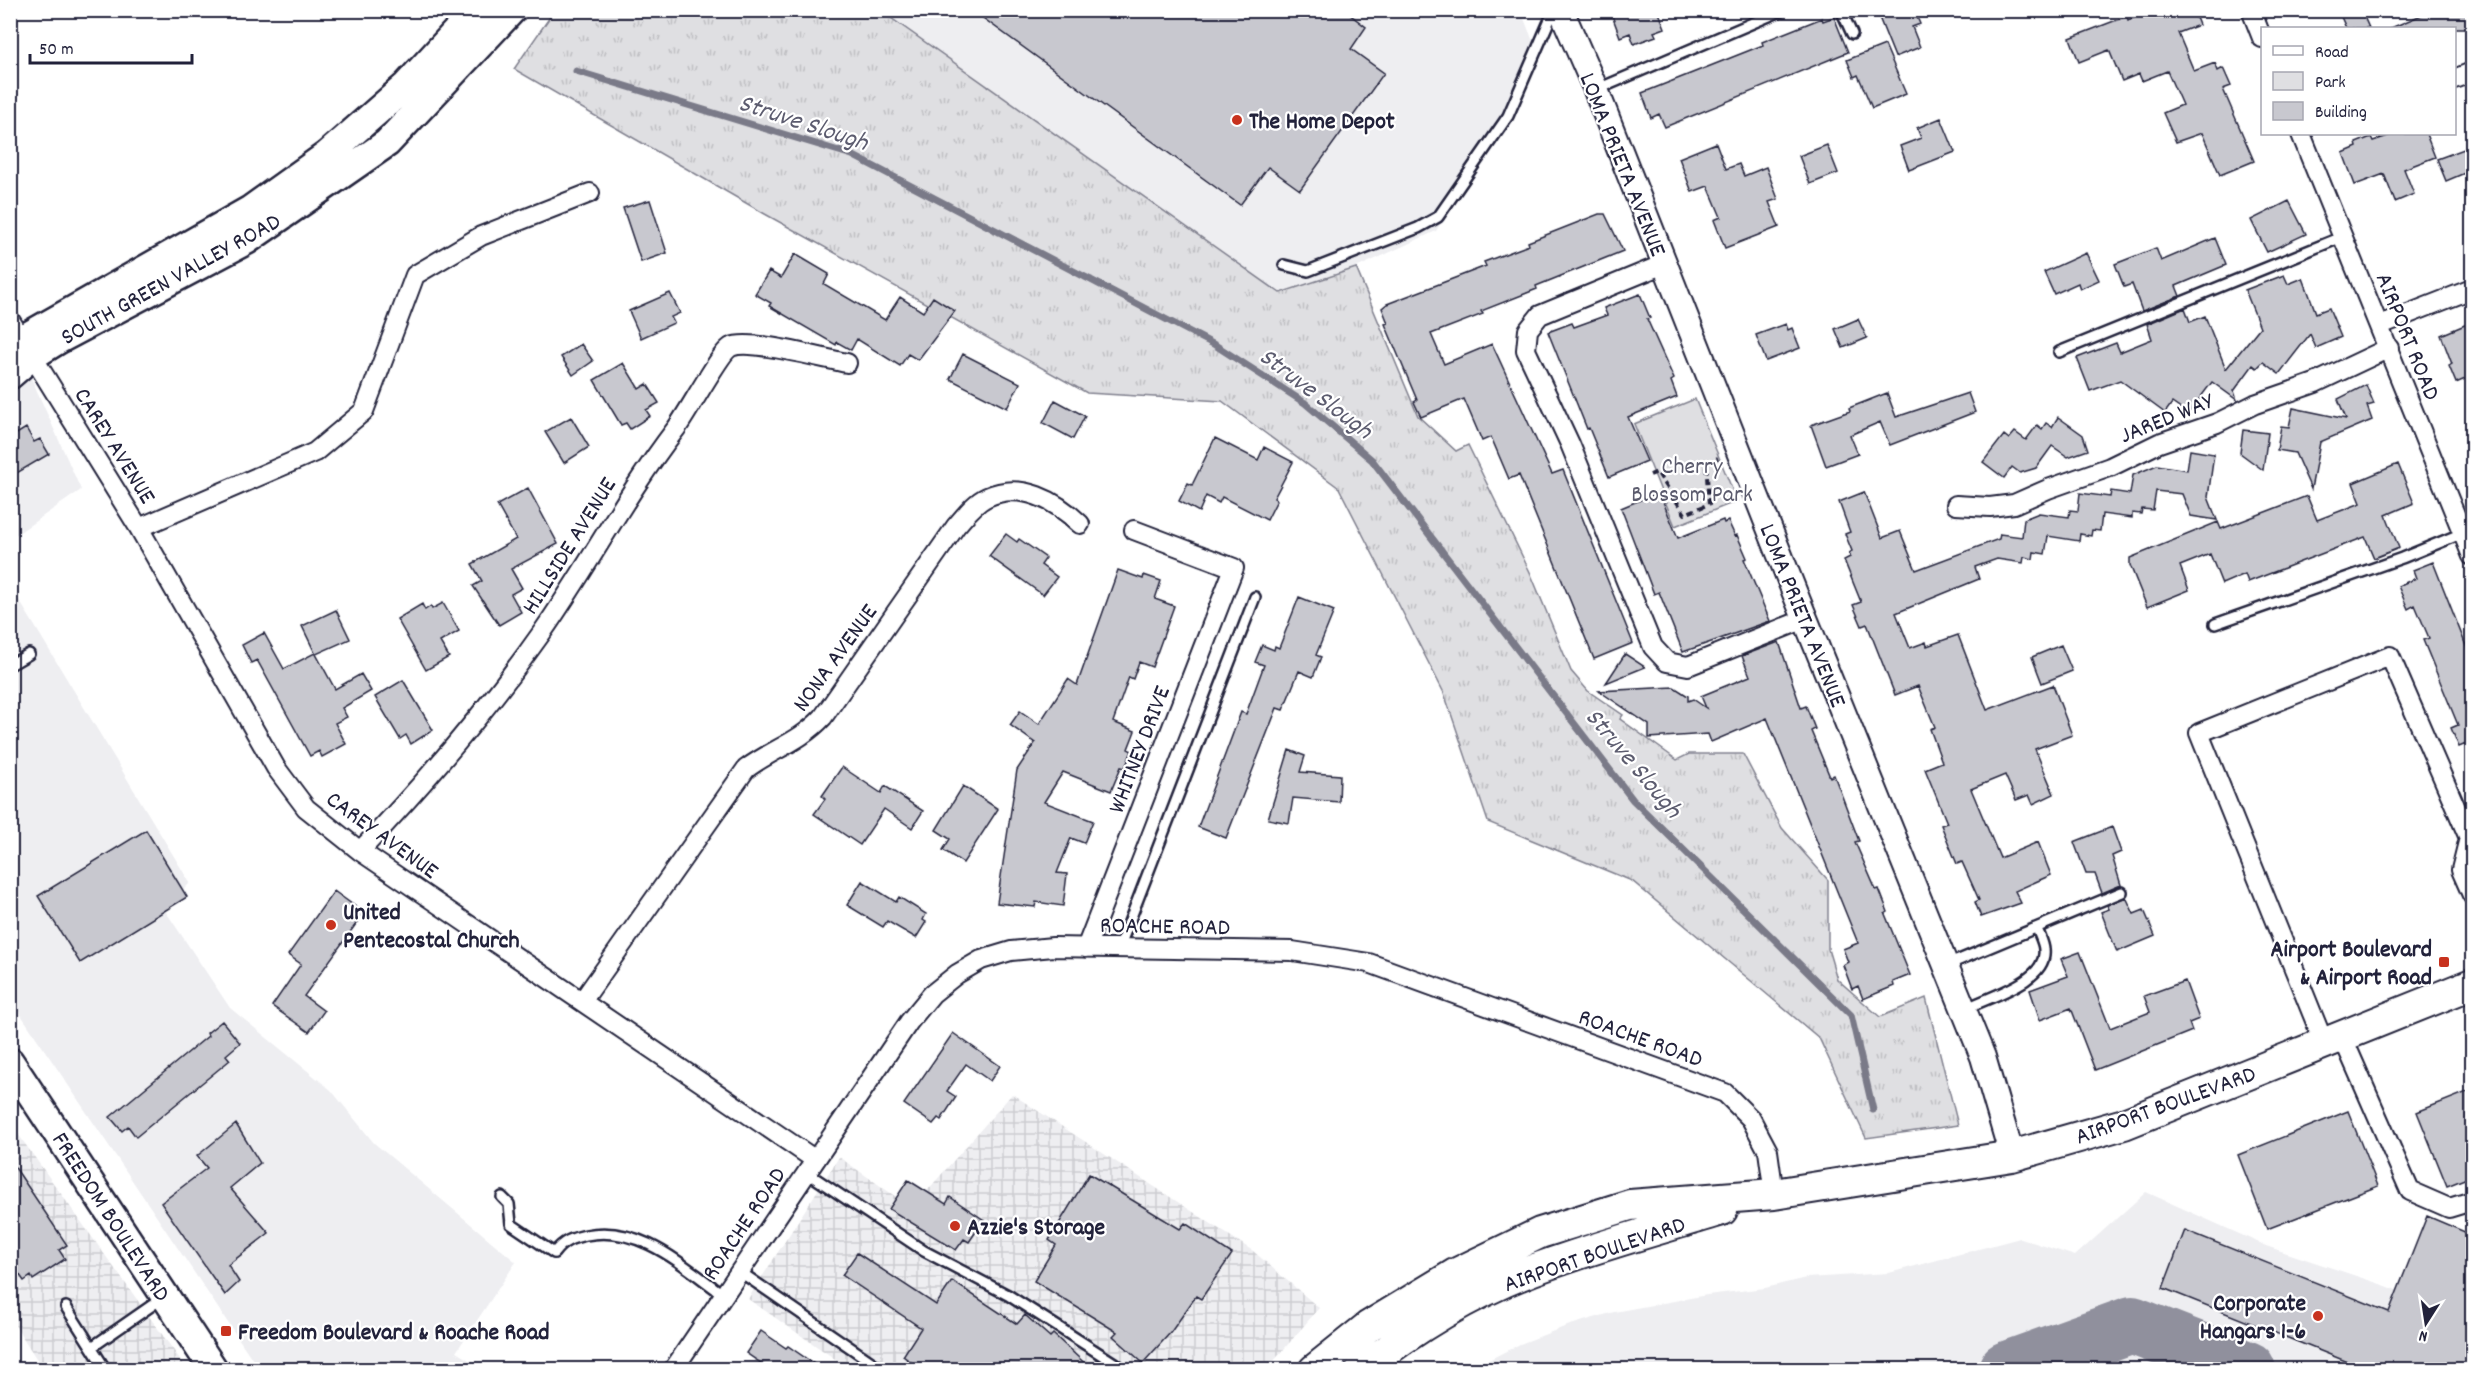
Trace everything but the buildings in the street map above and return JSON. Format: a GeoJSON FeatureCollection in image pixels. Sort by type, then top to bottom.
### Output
{"type":"FeatureCollection","features":[{"type":"Feature","properties":{"kind":"main road","name":"SOUTH GREEN VALLEY ROAD"},"geometry":{"type":"LineString","coordinates":[[10,375],[19,340],[250,210],[327,155],[406,86],[476,10]]}},
{"type":"Feature","properties":{"kind":"main road","name":"SOUTH GREEN VALLEY ROAD"},"geometry":{"type":"LineString","coordinates":[[19,340],[247,240],[387,143],[512,10]]}},
{"type":"Feature","properties":{"kind":"main road","name":"AIRPORT BOULEVARD"},"geometry":{"type":"LineString","coordinates":[[1314,1370],[1369,1326],[1455,1274],[1540,1233],[1630,1205],[1774,1194],[2012,1156],[2124,1124],[2472,984]]}},
{"type":"Feature","properties":{"kind":"main road","name":"FREEDOM BOULEVARD"},"geometry":{"type":"LineString","coordinates":[[10,1062],[214,1370]]}},
{"type":"Feature","properties":{"kind":"main road","name":"AIRPORT BOULEVARD"},"geometry":{"type":"LineString","coordinates":[[1362,1370],[1385,1351],[1470,1298],[1550,1263],[1774,1194]]}},
{"type":"Feature","properties":{"kind":"street","name":"LOMA PRIETA AVENUE"},"geometry":{"type":"LineString","coordinates":[[1561,10],[1596,90],[1805,619],[1983,1057],[2012,1156]]}},
{"type":"Feature","properties":{"kind":"street"},"geometry":{"type":"LineString","coordinates":[[2252,10],[2261,35]]}},
{"type":"Feature","properties":{"kind":"street"},"geometry":{"type":"LineString","coordinates":[[2456,78],[2472,72]]}},
{"type":"Feature","properties":{"kind":"street","name":"AIRPORT ROAD"},"geometry":{"type":"LineString","coordinates":[[2307,135],[2342,237],[2472,556]]}},
{"type":"Feature","properties":{"kind":"street"},"geometry":{"type":"LineString","coordinates":[[139,528],[315,452],[364,411],[415,275],[481,236],[590,193]]}},
{"type":"Feature","properties":{"kind":"street"},"geometry":{"type":"LineString","coordinates":[[1664,264],[1540,315],[1531,324],[1526,337],[1528,357],[1570,444],[1653,648],[1662,658],[1674,665],[1695,664],[1805,619]]}},
{"type":"Feature","properties":{"kind":"street"},"geometry":{"type":"LineString","coordinates":[[2379,325],[2472,289]]}},
{"type":"Feature","properties":{"kind":"street","name":"CAREY AVENUE"},"geometry":{"type":"LineString","coordinates":[[19,340],[139,528],[281,775],[306,808],[360,850],[583,1000],[810,1166]]}},
{"type":"Feature","properties":{"kind":"street","name":"HILLSIDE AVENUE"},"geometry":{"type":"LineString","coordinates":[[360,850],[439,764],[524,657],[562,602],[629,493],[691,408],[725,351],[738,345],[755,345],[847,363]]}},
{"type":"Feature","properties":{"kind":"street","name":"JARED WAY"},"geometry":{"type":"LineString","coordinates":[[1956,505],[1990,507],[2014,504],[2110,467],[2159,443],[2217,423],[2254,404],[2315,383],[2389,348]]}},
{"type":"Feature","properties":{"kind":"street","name":"NONA AVENUE"},"geometry":{"type":"LineString","coordinates":[[583,1000],[746,769],[758,760],[795,742],[823,717],[956,526],[973,506],[987,497],[1000,493],[1030,494],[1062,508],[1080,524]]}},
{"type":"Feature","properties":{"kind":"street","name":"WHITNEY DRIVE"},"geometry":{"type":"LineString","coordinates":[[1086,948],[1234,568],[1134,530]]}},
{"type":"Feature","properties":{"kind":"street"},"geometry":{"type":"LineString","coordinates":[[2472,895],[2461,870],[2469,838],[2390,656],[2199,733],[2333,1040],[2410,1191],[2449,1208],[2472,1201]]}},
{"type":"Feature","properties":{"kind":"street","name":"ROACHE ROAD"},"geometry":{"type":"LineString","coordinates":[[673,1370],[909,1022],[944,983],[971,966],[995,955],[1029,948],[1292,951],[1368,963],[1725,1093],[1751,1119],[1768,1151],[1774,1194]]}},
{"type":"Feature","properties":{"kind":"lane"},"geometry":{"type":"LineString","coordinates":[[1284,265],[1308,271],[1418,228],[1438,217],[1508,116],[1554,10]]}},
{"type":"Feature","properties":{"kind":"lane"},"geometry":{"type":"LineString","coordinates":[[1596,90],[1783,10]]}},
{"type":"Feature","properties":{"kind":"lane"},"geometry":{"type":"LineString","coordinates":[[1841,10],[1852,34]]}},
{"type":"Feature","properties":{"kind":"lane"},"geometry":{"type":"LineString","coordinates":[[2060,351],[2342,237]]}},
{"type":"Feature","properties":{"kind":"lane"},"geometry":{"type":"LineString","coordinates":[[2215,624],[2402,558],[2463,533]]}},
{"type":"Feature","properties":{"kind":"lane"},"geometry":{"type":"LineString","coordinates":[[1119,948],[1255,597]]}},
{"type":"Feature","properties":{"kind":"lane"},"geometry":{"type":"LineString","coordinates":[[10,665],[29,654]]}},
{"type":"Feature","properties":{"kind":"lane"},"geometry":{"type":"LineString","coordinates":[[1946,965],[2122,892]]}},
{"type":"Feature","properties":{"kind":"lane"},"geometry":{"type":"LineString","coordinates":[[1964,1009],[2034,976],[2042,967],[2044,951],[2037,928]]}},
{"type":"Feature","properties":{"kind":"lane"},"geometry":{"type":"LineString","coordinates":[[810,1166],[924,1251],[1008,1295],[1119,1365]]}},
{"type":"Feature","properties":{"kind":"lane"},"geometry":{"type":"LineString","coordinates":[[502,1197],[509,1204],[511,1224],[554,1252],[561,1243],[583,1236],[596,1233],[626,1235],[649,1244],[724,1295]]}},
{"type":"Feature","properties":{"kind":"lane"},"geometry":{"type":"LineString","coordinates":[[739,1272],[883,1370]]}},
{"type":"Feature","properties":{"kind":"lane"},"geometry":{"type":"LineString","coordinates":[[92,1347],[164,1297]]}},
{"type":"Feature","properties":{"kind":"lane"},"geometry":{"type":"LineString","coordinates":[[66,1307],[106,1370]]}},
{"type":"Feature","properties":{"kind":"path"},"geometry":{"type":"LineString","coordinates":[[1650,475],[1657,472],[1685,514],[1709,504],[1706,463],[1719,458]]}},
{"type":"Feature","properties":{"kind":"shaded area"},"geometry":{"type":"Polygon","coordinates":[[[881,11],[1521,11],[1540,59],[1436,231],[1356,268],[1280,293],[881,11]]]}},
{"type":"Feature","properties":{"kind":"shaded area"},"geometry":{"type":"Polygon","coordinates":[[[29,373],[81,490],[11,538],[11,391],[29,373]]]}},
{"type":"Feature","properties":{"kind":"shaded area"},"geometry":{"type":"Polygon","coordinates":[[[10,585],[190,883],[164,909],[230,1008],[331,1090],[374,1143],[516,1262],[456,1352],[484,1369],[259,1369],[11,1000],[10,585]]]}},
{"type":"Feature","properties":{"kind":"shaded area"},"geometry":{"type":"Polygon","coordinates":[[[1012,1094],[1253,1251],[1319,1308],[1267,1369],[851,1370],[748,1299],[839,1157],[912,1208],[1012,1094]]]}},
{"type":"Feature","properties":{"kind":"shaded area"},"geometry":{"type":"Polygon","coordinates":[[[10,1123],[187,1369],[43,1369],[11,1319],[10,1123]]]}},
{"type":"Feature","properties":{"kind":"shaded area"},"geometry":{"type":"Polygon","coordinates":[[[2146,1192],[2266,1246],[2386,1286],[2472,1320],[2472,1370],[1469,1370],[1520,1344],[1567,1326],[1614,1312],[1707,1295],[1765,1288],[1806,1278],[1889,1273],[2020,1238],[2075,1256],[2146,1192]]]}},
{"type":"Feature","properties":{"kind":"green space"},"geometry":{"type":"Polygon","coordinates":[[[554,11],[881,11],[1280,293],[1356,268],[1418,416],[1456,451],[1468,445],[1530,572],[1571,671],[1588,691],[1623,715],[1620,719],[1677,760],[1689,754],[1743,754],[1782,828],[1828,880],[1828,949],[1837,979],[1880,1017],[1926,998],[1958,1125],[1866,1138],[1819,1038],[1632,881],[1488,822],[1444,693],[1339,488],[1222,401],[1087,393],[765,214],[514,69],[554,11]]]}},
{"type":"Feature","properties":{"kind":"green space","name":"Cherry Blossom Park"},"geometry":{"type":"Polygon","coordinates":[[[1695,399],[1737,501],[1675,526],[1634,424],[1695,399]]]}},
{"type":"Feature","properties":{"kind":"waterway","name":"Struve Slough"},"geometry":{"type":"LineString","coordinates":[[576,71],[852,155],[1215,345],[1305,403],[1372,460],[1633,800],[1851,1015],[1873,1110]]}},
{"type":"Feature","properties":{"kind":"taxiway"},"geometry":{"type":"LineString","coordinates":[[2007,1370],[2132,1325],[2247,1370]]}},
{"type":"Feature","properties":{"kind":"place","name":"The Home Depot"},"geometry":{"type":"Point","coordinates":[1237,120]}},
{"type":"Feature","properties":{"kind":"place","name":"United Pentecostal Church"},"geometry":{"type":"Point","coordinates":[331,925]}},
{"type":"Feature","properties":{"kind":"place","name":"Airport Boulevard & Airport Road"},"geometry":{"type":"Point","coordinates":[2444,962]}},
{"type":"Feature","properties":{"kind":"place","name":"Azzie's Storage"},"geometry":{"type":"Point","coordinates":[955,1226]}},
{"type":"Feature","properties":{"kind":"place","name":"Corporate Hangars 1-6"},"geometry":{"type":"Point","coordinates":[2318,1316]}},
{"type":"Feature","properties":{"kind":"place","name":"Freedom Boulevard & Roache Road"},"geometry":{"type":"Point","coordinates":[226,1331]}}]}
